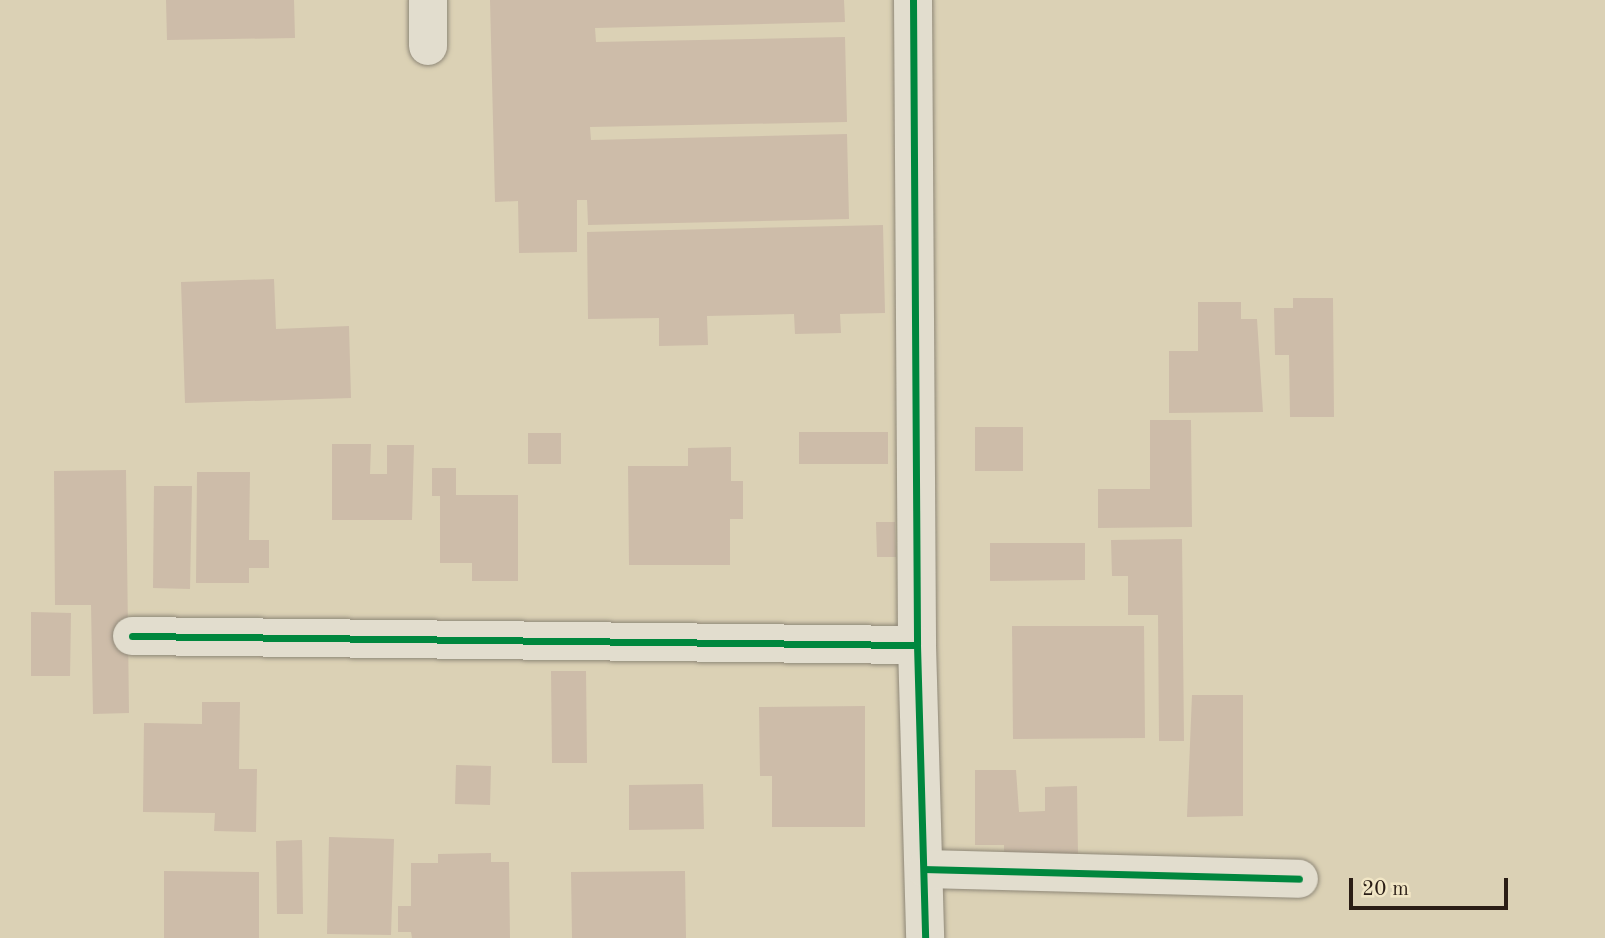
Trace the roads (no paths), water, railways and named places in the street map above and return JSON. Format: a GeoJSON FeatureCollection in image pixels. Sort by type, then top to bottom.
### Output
{"type":"FeatureCollection","features":[{"type":"Feature","properties":{"kind":"street"},"geometry":{"type":"LineString","coordinates":[[428,0],[428,46]]}},
{"type":"Feature","properties":{"kind":"street"},"geometry":{"type":"LineString","coordinates":[[913,0],[917,645],[926,869],[925,938]]}},
{"type":"Feature","properties":{"kind":"street"},"geometry":{"type":"LineString","coordinates":[[131,636],[917,645]]}},
{"type":"Feature","properties":{"kind":"street"},"geometry":{"type":"LineString","coordinates":[[926,869],[1299,879]]}}]}
